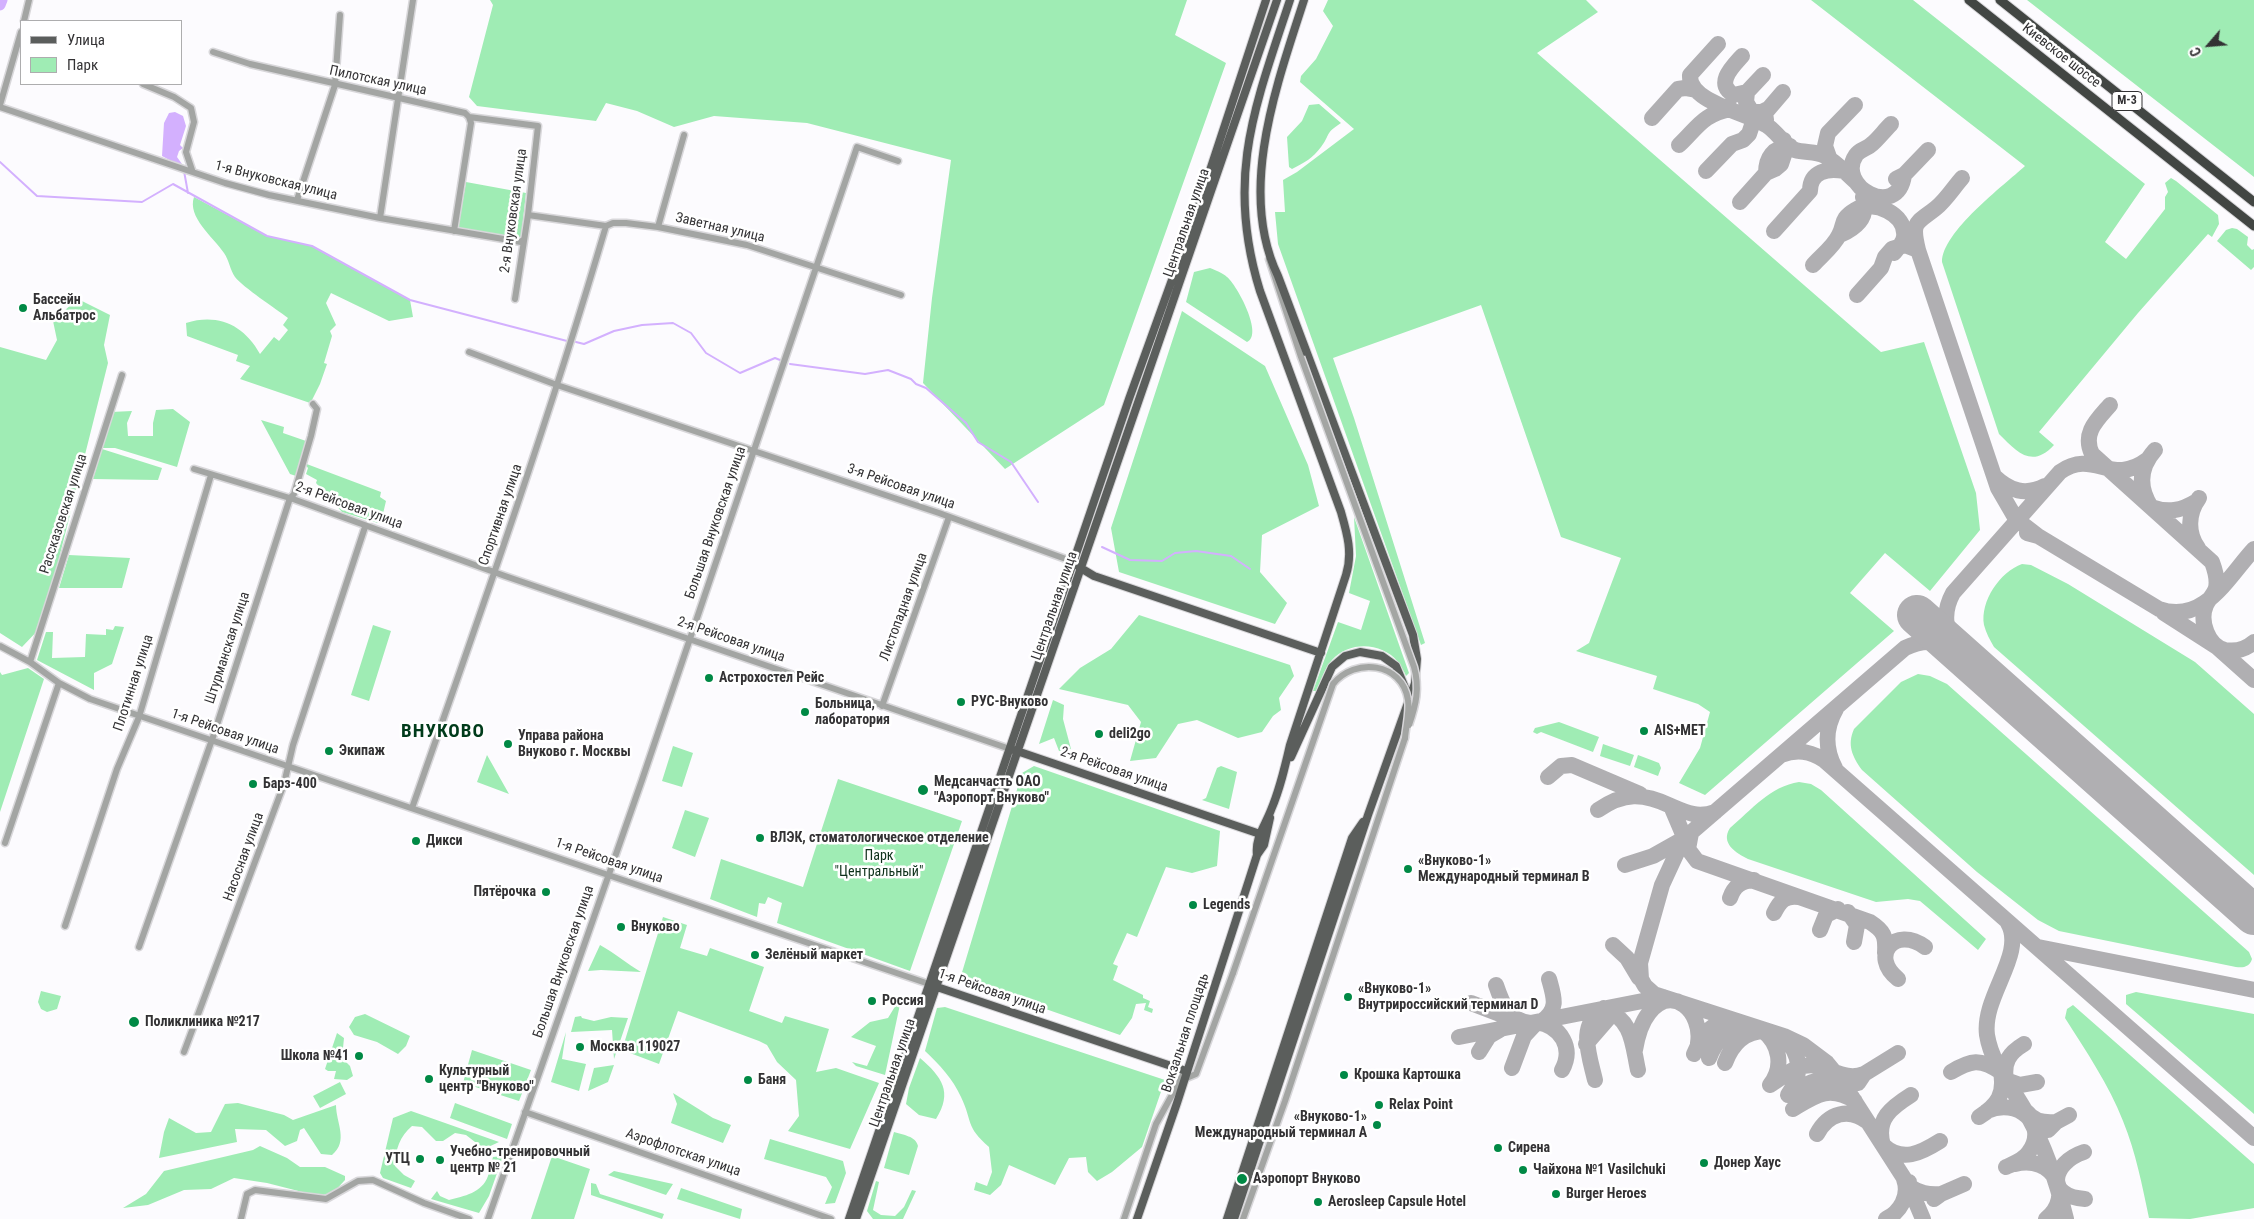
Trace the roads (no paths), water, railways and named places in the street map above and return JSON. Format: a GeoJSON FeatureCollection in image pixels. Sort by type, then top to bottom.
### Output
{"type":"FeatureCollection","features":[{"type":"Feature","properties":{"kind":"highway","name":"Киевское шоссе"},"geometry":{"type":"LineString","coordinates":[[1969,0],[2254,226]]}},
{"type":"Feature","properties":{"kind":"highway","name":"Киевское шоссе"},"geometry":{"type":"LineString","coordinates":[[2000,0],[2254,202]]}},
{"type":"Feature","properties":{"kind":"main road","name":"Центральная улица"},"geometry":{"type":"LineString","coordinates":[[856,1219],[1010,748],[1195,216],[1266,0]]}},
{"type":"Feature","properties":{"kind":"main road","name":"Центральная улица"},"geometry":{"type":"LineString","coordinates":[[849,1219],[1018,751],[1276,0]]}},
{"type":"Feature","properties":{"kind":"main road","name":"Вокзальная площадь"},"geometry":{"type":"LineString","coordinates":[[1257,855],[1256,845],[1271,811],[1285,770],[1290,745],[1348,569],[1348,535],[1260,290],[1250,254],[1245,216],[1245,161],[1250,125],[1290,0]]}},
{"type":"Feature","properties":{"kind":"main road"},"geometry":{"type":"LineString","coordinates":[[1234,1219],[1368,815],[1415,682],[1417,665],[1413,635],[1282,285],[1268,256],[1262,205],[1262,157],[1270,112],[1304,0]]}},
{"type":"Feature","properties":{"kind":"main road"},"geometry":{"type":"LineString","coordinates":[[1296,28],[1310,0]]}},
{"type":"Feature","properties":{"kind":"main road","name":"3-я Рейсовая улица"},"geometry":{"type":"LineString","coordinates":[[1074,562],[1081,569],[1094,576],[1321,653]]}},
{"type":"Feature","properties":{"kind":"main road"},"geometry":{"type":"LineString","coordinates":[[1285,770],[1332,667],[1345,656],[1355,652],[1372,653],[1391,662],[1396,666],[1402,677],[1408,702]]}},
{"type":"Feature","properties":{"kind":"main road","name":"2-я Рейсовая улица"},"geometry":{"type":"LineString","coordinates":[[1010,748],[1260,834]]}},
{"type":"Feature","properties":{"kind":"main road","name":"Вокзальная площадь"},"geometry":{"type":"LineString","coordinates":[[1137,1219],[1257,855],[1264,845],[1271,811]]}},
{"type":"Feature","properties":{"kind":"main road"},"geometry":{"type":"LineString","coordinates":[[1227,1219],[1352,838],[1368,815]]}},
{"type":"Feature","properties":{"kind":"main road"},"geometry":{"type":"LineString","coordinates":[[1317,946],[1322,958]]}},
{"type":"Feature","properties":{"kind":"main road","name":"1-я Рейсовая улица"},"geometry":{"type":"LineString","coordinates":[[933,985],[1185,1075]]}},
{"type":"Feature","properties":{"kind":"main road"},"geometry":{"type":"LineString","coordinates":[[1272,1084],[1275,1097]]}},
{"type":"Feature","properties":{"kind":"street"},"geometry":{"type":"LineString","coordinates":[[24,19],[29,0]]}},
{"type":"Feature","properties":{"kind":"street"},"geometry":{"type":"LineString","coordinates":[[380,218],[413,0]]}},
{"type":"Feature","properties":{"kind":"street"},"geometry":{"type":"LineString","coordinates":[[297,200],[335,85],[340,15]]}},
{"type":"Feature","properties":{"kind":"street"},"geometry":{"type":"LineString","coordinates":[[0,106],[20,40]]}},
{"type":"Feature","properties":{"kind":"street","name":"Пилотская улица"},"geometry":{"type":"LineString","coordinates":[[213,52],[250,64],[335,85],[465,113],[469,117],[538,126]]}},
{"type":"Feature","properties":{"kind":"street"},"geometry":{"type":"LineString","coordinates":[[145,85],[174,97],[191,108],[194,122],[186,152],[192,170]]}},
{"type":"Feature","properties":{"kind":"street","name":"1-я Внуковская улица"},"geometry":{"type":"LineString","coordinates":[[0,106],[192,170],[224,183],[380,218],[521,242],[524,239]]}},
{"type":"Feature","properties":{"kind":"street"},"geometry":{"type":"LineString","coordinates":[[454,231],[471,123],[469,117]]}},
{"type":"Feature","properties":{"kind":"street","name":"2-я Внуковская улица"},"geometry":{"type":"LineString","coordinates":[[515,299],[528,215],[538,126]]}},
{"type":"Feature","properties":{"kind":"street"},"geometry":{"type":"LineString","coordinates":[[658,227],[684,135]]}},
{"type":"Feature","properties":{"kind":"street","name":"Большая Внуковская улица"},"geometry":{"type":"LineString","coordinates":[[488,1219],[690,640],[857,147],[898,161]]}},
{"type":"Feature","properties":{"kind":"street","name":"Заветная улица"},"geometry":{"type":"LineString","coordinates":[[528,215],[606,226],[613,223],[626,223],[658,227],[747,245],[901,295]]}},
{"type":"Feature","properties":{"kind":"street","name":"Спортивная улица"},"geometry":{"type":"LineString","coordinates":[[412,808],[495,572],[557,385],[606,226]]}},
{"type":"Feature","properties":{"kind":"street"},"geometry":{"type":"LineString","coordinates":[[1243,1219],[1288,1093],[1416,704],[1416,676],[1301,357],[1268,256]]}},
{"type":"Feature","properties":{"kind":"street","name":"3-я Рейсовая улица"},"geometry":{"type":"LineString","coordinates":[[469,352],[557,385],[950,517],[1074,562]]}},
{"type":"Feature","properties":{"kind":"street","name":"Рассказовская улица"},"geometry":{"type":"LineString","coordinates":[[30,662],[122,375]]}},
{"type":"Feature","properties":{"kind":"street","name":"Штурманская улица"},"geometry":{"type":"LineString","coordinates":[[139,947],[211,740],[290,498],[294,494],[317,409],[313,404]]}},
{"type":"Feature","properties":{"kind":"street","name":"2-я Рейсовая улица"},"geometry":{"type":"LineString","coordinates":[[194,469],[290,498],[365,527],[690,640],[1010,748]]}},
{"type":"Feature","properties":{"kind":"street","name":"Плотинная улица"},"geometry":{"type":"LineString","coordinates":[[65,926],[117,769],[139,716],[211,475]]}},
{"type":"Feature","properties":{"kind":"street","name":"Листопадная улица"},"geometry":{"type":"LineString","coordinates":[[882,706],[950,517]]}},
{"type":"Feature","properties":{"kind":"street","name":"Насосная улица"},"geometry":{"type":"LineString","coordinates":[[184,1052],[207,994],[288,767],[296,735],[365,527]]}},
{"type":"Feature","properties":{"kind":"street","name":"1-я Рейсовая улица"},"geometry":{"type":"LineString","coordinates":[[0,646],[30,662],[59,684],[90,699],[933,985]]}},
{"type":"Feature","properties":{"kind":"street"},"geometry":{"type":"LineString","coordinates":[[1124,1219],[1156,1124],[1185,1075],[1196,1074],[1233,974],[1328,694],[1336,680],[1351,669],[1364,666],[1378,667],[1393,674],[1401,682],[1408,699],[1405,738]]}},
{"type":"Feature","properties":{"kind":"street"},"geometry":{"type":"LineString","coordinates":[[5,843],[59,684]]}},
{"type":"Feature","properties":{"kind":"street","name":"Аэрофлотская улица"},"geometry":{"type":"LineString","coordinates":[[525,1112],[831,1219]]}},
{"type":"Feature","properties":{"kind":"street"},"geometry":{"type":"LineString","coordinates":[[242,1219],[247,1194],[254,1190],[326,1200],[358,1180],[373,1180],[424,1203],[469,1219]]}},
{"type":"Feature","properties":{"kind":"waterway"},"geometry":{"type":"LineString","coordinates":[[0,5],[2,0]]}},
{"type":"Feature","properties":{"kind":"waterway"},"geometry":{"type":"LineString","coordinates":[[0,162],[37,196],[142,202],[173,184],[267,236],[312,246],[410,300],[567,341]]}},
{"type":"Feature","properties":{"kind":"waterway"},"geometry":{"type":"LineString","coordinates":[[184,171],[188,193]]}},
{"type":"Feature","properties":{"kind":"waterway"},"geometry":{"type":"LineString","coordinates":[[576,342],[584,344],[614,331],[642,325],[673,323],[691,333],[706,353],[740,373],[775,358],[780,360]]}},
{"type":"Feature","properties":{"kind":"waterway"},"geometry":{"type":"LineString","coordinates":[[790,364],[865,374],[888,370],[911,379],[916,384],[926,388],[966,423],[978,442],[1011,462],[1038,502]]}},
{"type":"Feature","properties":{"kind":"waterway"},"geometry":{"type":"LineString","coordinates":[[1102,547],[1130,560],[1162,561],[1175,553],[1196,551],[1231,556],[1250,569]]}},
{"type":"Feature","properties":{"kind":"place","name":"Бассейн Альбатрос"},"geometry":{"type":"Point","coordinates":[23,308]}},
{"type":"Feature","properties":{"kind":"place","name":"Астрохостел Рейс"},"geometry":{"type":"Point","coordinates":[709,678]}},
{"type":"Feature","properties":{"kind":"place","name":"РУС-Внуково"},"geometry":{"type":"Point","coordinates":[961,702]}},
{"type":"Feature","properties":{"kind":"place","name":"Больница, лаборатория"},"geometry":{"type":"Point","coordinates":[805,712]}},
{"type":"Feature","properties":{"kind":"place","name":"AIS+MET"},"geometry":{"type":"Point","coordinates":[1644,731]}},
{"type":"Feature","properties":{"kind":"place","name":"deli2go"},"geometry":{"type":"Point","coordinates":[1099,734]}},
{"type":"Feature","properties":{"kind":"place","name":"Управа района Внуково г. Москвы"},"geometry":{"type":"Point","coordinates":[508,744]}},
{"type":"Feature","properties":{"kind":"place","name":"Экипаж"},"geometry":{"type":"Point","coordinates":[329,751]}},
{"type":"Feature","properties":{"kind":"place","name":"Барз-400"},"geometry":{"type":"Point","coordinates":[253,784]}},
{"type":"Feature","properties":{"kind":"place","name":"Медсанчасть ОАО \"Аэропорт Внуково\""},"geometry":{"type":"Point","coordinates":[923,790]}},
{"type":"Feature","properties":{"kind":"place","name":"ВЛЭК, стоматологическое отделение"},"geometry":{"type":"Point","coordinates":[760,838]}},
{"type":"Feature","properties":{"kind":"place","name":"Дикси"},"geometry":{"type":"Point","coordinates":[416,841]}},
{"type":"Feature","properties":{"kind":"place","name":"«Внуково-1» Международный терминал B"},"geometry":{"type":"Point","coordinates":[1408,869]}},
{"type":"Feature","properties":{"kind":"place","name":"Пятёрочка"},"geometry":{"type":"Point","coordinates":[546,892]}},
{"type":"Feature","properties":{"kind":"place","name":"Legends"},"geometry":{"type":"Point","coordinates":[1193,905]}},
{"type":"Feature","properties":{"kind":"place","name":"Внуково"},"geometry":{"type":"Point","coordinates":[621,927]}},
{"type":"Feature","properties":{"kind":"place","name":"Зелёный маркет"},"geometry":{"type":"Point","coordinates":[755,955]}},
{"type":"Feature","properties":{"kind":"place","name":"«Внуково-1» Внутрироссийский терминал D"},"geometry":{"type":"Point","coordinates":[1348,997]}},
{"type":"Feature","properties":{"kind":"place","name":"Россия"},"geometry":{"type":"Point","coordinates":[872,1001]}},
{"type":"Feature","properties":{"kind":"place","name":"Поликлиника №217"},"geometry":{"type":"Point","coordinates":[134,1022]}},
{"type":"Feature","properties":{"kind":"place","name":"Москва 119027"},"geometry":{"type":"Point","coordinates":[580,1047]}},
{"type":"Feature","properties":{"kind":"place","name":"Школа №41"},"geometry":{"type":"Point","coordinates":[359,1056]}},
{"type":"Feature","properties":{"kind":"place","name":"Крошка Картошка"},"geometry":{"type":"Point","coordinates":[1344,1075]}},
{"type":"Feature","properties":{"kind":"place","name":"Культурный центр \"Внуково\""},"geometry":{"type":"Point","coordinates":[429,1079]}},
{"type":"Feature","properties":{"kind":"place","name":"Баня"},"geometry":{"type":"Point","coordinates":[748,1080]}},
{"type":"Feature","properties":{"kind":"place","name":"Relax Point"},"geometry":{"type":"Point","coordinates":[1379,1105]}},
{"type":"Feature","properties":{"kind":"place","name":"«Внуково-1» Международный терминал А"},"geometry":{"type":"Point","coordinates":[1377,1125]}},
{"type":"Feature","properties":{"kind":"place","name":"Сирена"},"geometry":{"type":"Point","coordinates":[1498,1148]}},
{"type":"Feature","properties":{"kind":"place","name":"УТЦ"},"geometry":{"type":"Point","coordinates":[420,1159]}},
{"type":"Feature","properties":{"kind":"place","name":"Учебно-тренировочный центр № 21"},"geometry":{"type":"Point","coordinates":[440,1160]}},
{"type":"Feature","properties":{"kind":"place","name":"Донер Хаус"},"geometry":{"type":"Point","coordinates":[1704,1163]}},
{"type":"Feature","properties":{"kind":"place","name":"Чайхона №1 Vasilchuki"},"geometry":{"type":"Point","coordinates":[1523,1170]}},
{"type":"Feature","properties":{"kind":"place","name":"Аэропорт Внуково"},"geometry":{"type":"Point","coordinates":[1242,1179]}},
{"type":"Feature","properties":{"kind":"place","name":"Burger Heroes"},"geometry":{"type":"Point","coordinates":[1556,1194]}},
{"type":"Feature","properties":{"kind":"place","name":"Aerosleep Capsule Hotel"},"geometry":{"type":"Point","coordinates":[1318,1202]}},
{"type":"Feature","properties":{"kind":"district","name":"ВНУКОВО"},"geometry":{"type":"Point","coordinates":[443,732]}},
{"type":"Feature","properties":{"kind":"park label","name":"Парк \"Центральный\""},"geometry":{"type":"Point","coordinates":[879,864]}}]}
